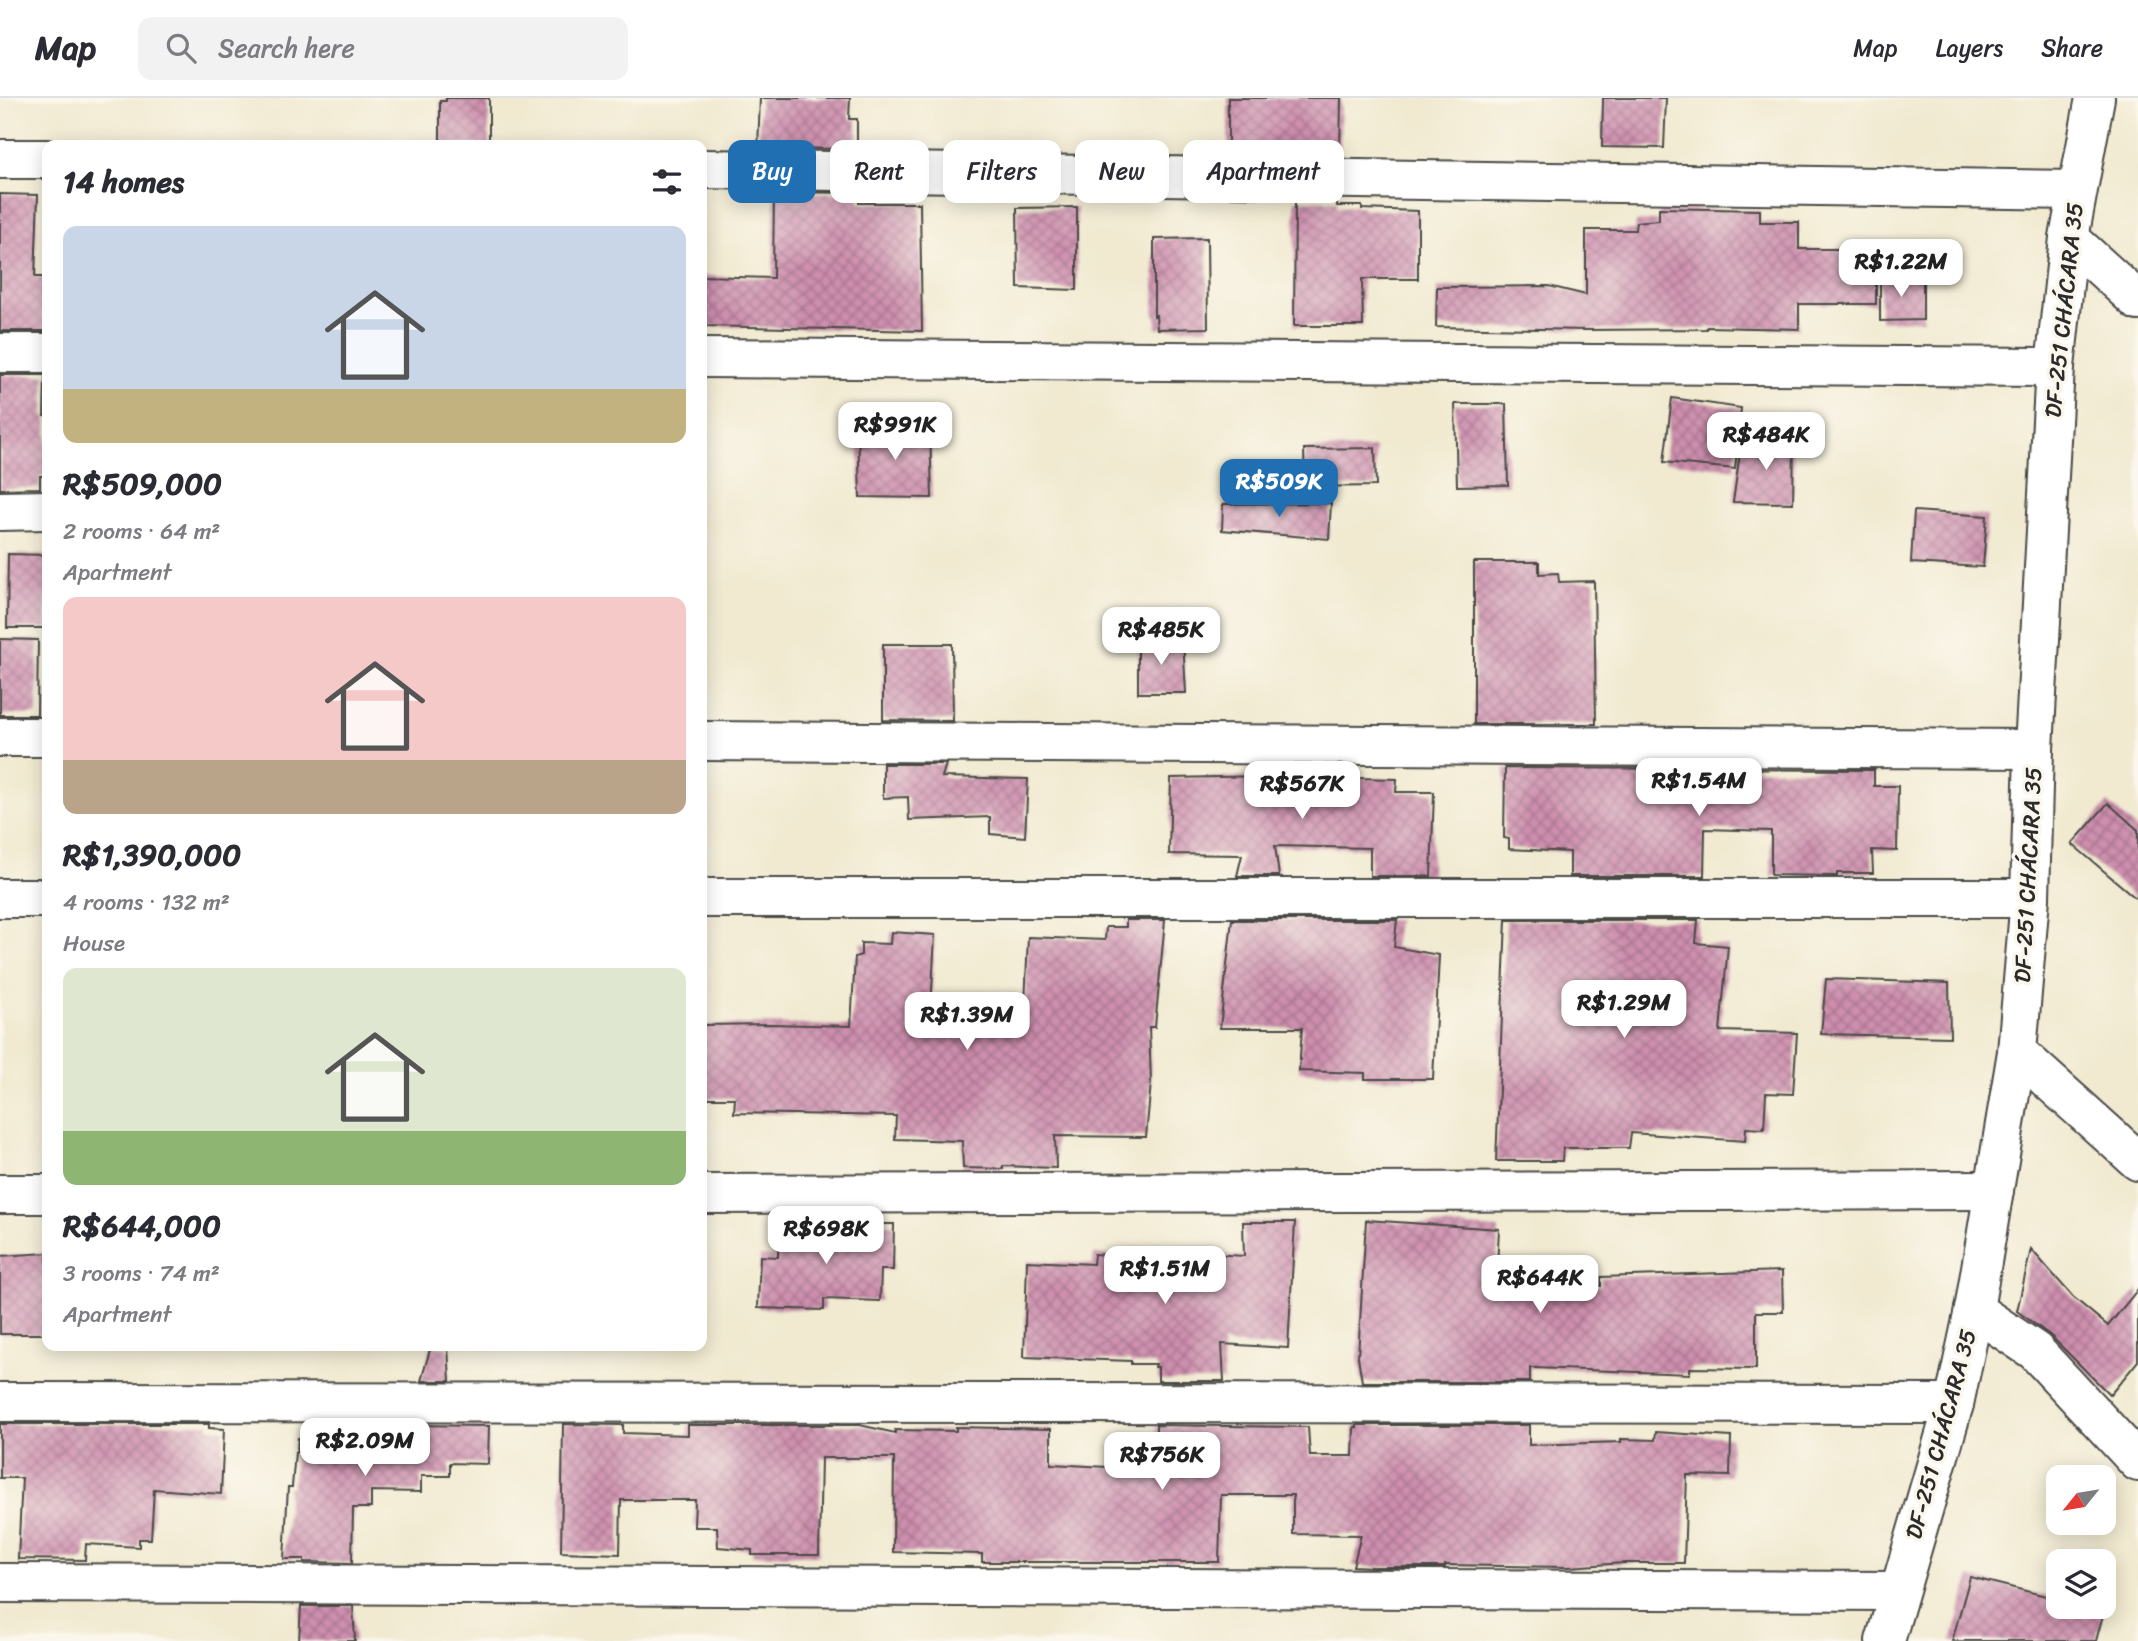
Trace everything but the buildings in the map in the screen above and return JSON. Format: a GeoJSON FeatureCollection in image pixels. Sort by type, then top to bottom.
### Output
{"type":"FeatureCollection","features":[{"type":"Feature","properties":{"kind":"street","name":"DF-251 CHÁCARA 35"},"geometry":{"type":"LineString","coordinates":[[1885,1641],[1954,1405],[1974,1310],[2017,1052],[2029,898],[2034,749],[2055,368],[2069,238],[2095,98]]}},
{"type":"Feature","properties":{"kind":"street"},"geometry":{"type":"LineString","coordinates":[[0,159],[42,159]]}},
{"type":"Feature","properties":{"kind":"street"},"geometry":{"type":"LineString","coordinates":[[707,169],[2077,190]]}},
{"type":"Feature","properties":{"kind":"street"},"geometry":{"type":"LineString","coordinates":[[2069,238],[2138,301]]}},
{"type":"Feature","properties":{"kind":"street"},"geometry":{"type":"LineString","coordinates":[[0,353],[42,353]]}},
{"type":"Feature","properties":{"kind":"street"},"geometry":{"type":"LineString","coordinates":[[707,358],[2055,368]]}},
{"type":"Feature","properties":{"kind":"street"},"geometry":{"type":"LineString","coordinates":[[0,511],[42,510]]}},
{"type":"Feature","properties":{"kind":"street"},"geometry":{"type":"LineString","coordinates":[[0,737],[42,737]]}},
{"type":"Feature","properties":{"kind":"street"},"geometry":{"type":"LineString","coordinates":[[707,741],[2034,749]]}},
{"type":"Feature","properties":{"kind":"street"},"geometry":{"type":"LineString","coordinates":[[0,898],[42,898]]}},
{"type":"Feature","properties":{"kind":"street"},"geometry":{"type":"LineString","coordinates":[[707,898],[2029,898]]}},
{"type":"Feature","properties":{"kind":"street"},"geometry":{"type":"LineString","coordinates":[[2017,1052],[2138,1160]]}},
{"type":"Feature","properties":{"kind":"street"},"geometry":{"type":"LineString","coordinates":[[707,1194],[1994,1190]]}},
{"type":"Feature","properties":{"kind":"street"},"geometry":{"type":"LineString","coordinates":[[0,1194],[42,1195]]}},
{"type":"Feature","properties":{"kind":"street"},"geometry":{"type":"LineString","coordinates":[[1974,1310],[2035,1351],[2138,1462]]}},
{"type":"Feature","properties":{"kind":"street"},"geometry":{"type":"LineString","coordinates":[[0,1402],[1954,1405]]}},
{"type":"Feature","properties":{"kind":"street"},"geometry":{"type":"LineString","coordinates":[[0,1583],[1898,1591]]}}]}
